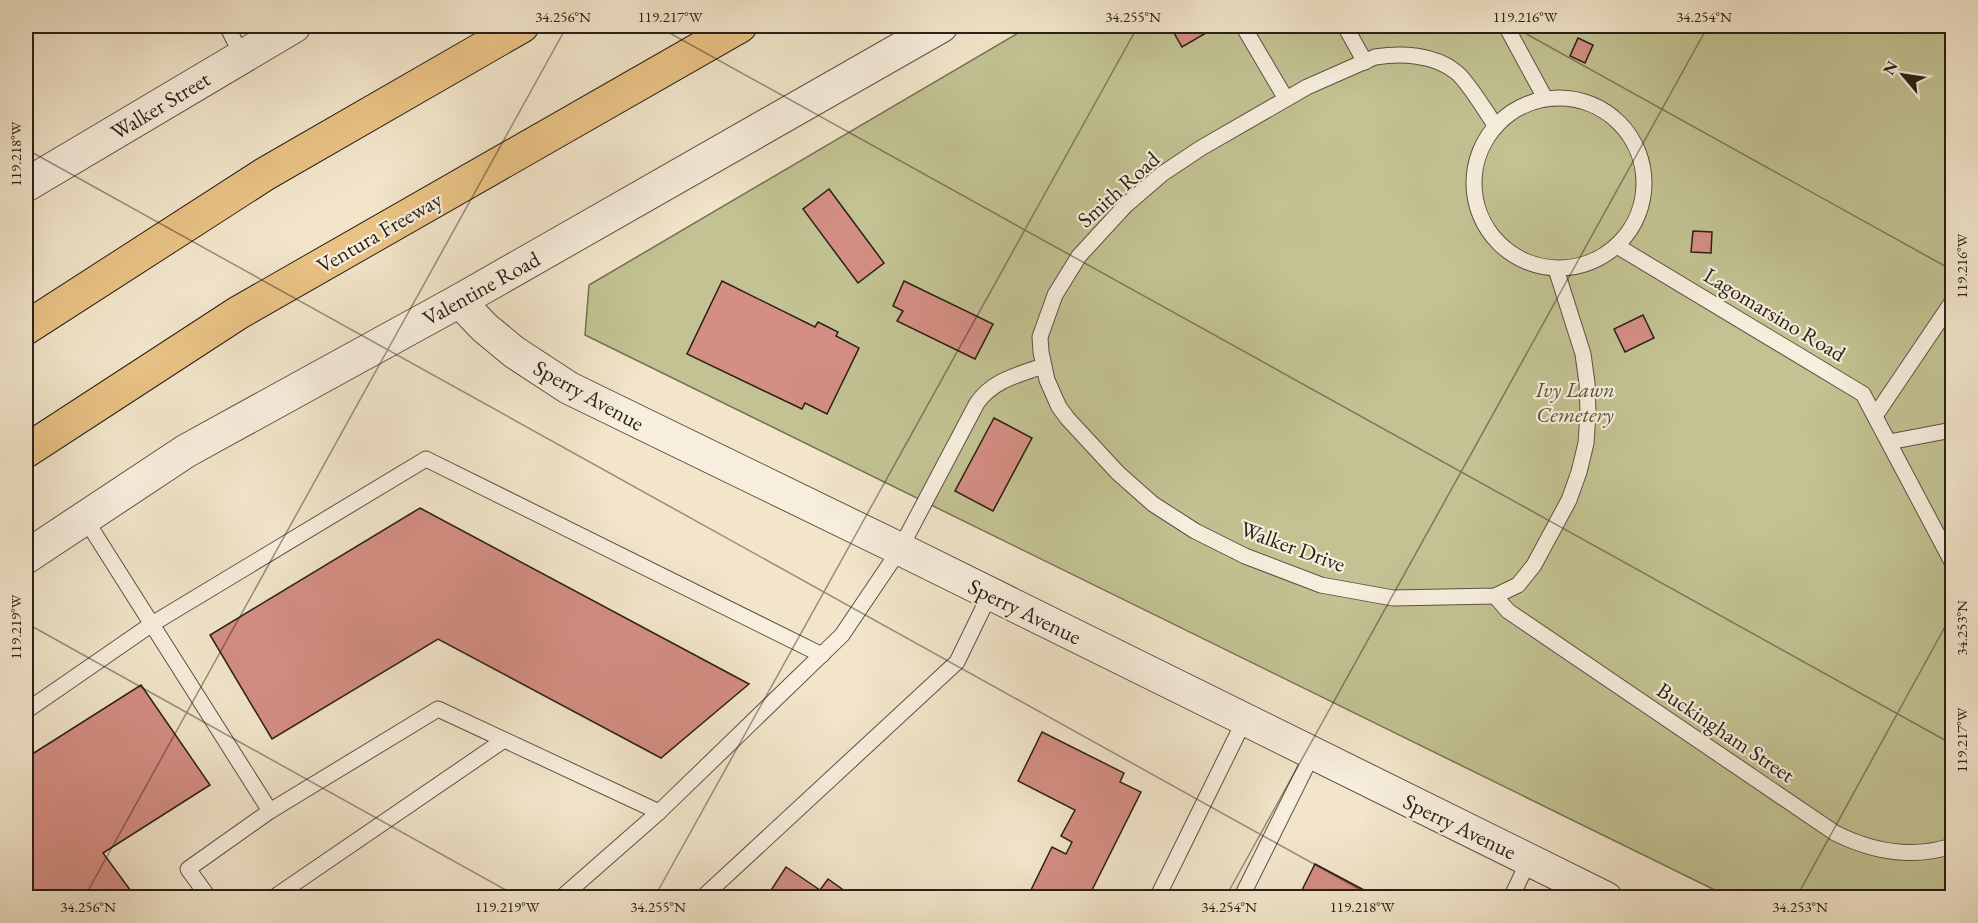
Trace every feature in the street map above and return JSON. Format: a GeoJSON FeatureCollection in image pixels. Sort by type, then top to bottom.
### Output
{"type":"FeatureCollection","features":[{"type":"Feature","properties":{"kind":"highway"},"geometry":{"type":"LineString","coordinates":[[26,328],[265,174],[522,26]]}},
{"type":"Feature","properties":{"kind":"highway","name":"Ventura Freeway"},"geometry":{"type":"LineString","coordinates":[[26,451],[238,313],[740,26]]}},
{"type":"Feature","properties":{"kind":"street","name":"Walker Street"},"geometry":{"type":"LineString","coordinates":[[26,185],[294,26]]}},
{"type":"Feature","properties":{"kind":"street","name":"Valentine Road"},"geometry":{"type":"LineString","coordinates":[[26,557],[186,451],[459,301],[941,26]]}},
{"type":"Feature","properties":{"kind":"street","name":"Sperry Avenue"},"geometry":{"type":"LineString","coordinates":[[459,301],[485,328],[514,352],[569,388],[1606,897]]}},
{"type":"Feature","properties":{"kind":"lane"},"geometry":{"type":"LineString","coordinates":[[227,26],[242,56]]}},
{"type":"Feature","properties":{"kind":"lane"},"geometry":{"type":"LineString","coordinates":[[1243,26],[1286,99]]}},
{"type":"Feature","properties":{"kind":"lane"},"geometry":{"type":"LineString","coordinates":[[1345,26],[1365,62]]}},
{"type":"Feature","properties":{"kind":"lane"},"geometry":{"type":"LineString","coordinates":[[1506,26],[1545,98]]}},
{"type":"Feature","properties":{"kind":"lane","name":"Smith Road"},"geometry":{"type":"LineString","coordinates":[[1043,366],[1040,338],[1054,295],[1066,275],[1094,239],[1126,205],[1162,174],[1201,148],[1307,87],[1387,55],[1411,55],[1446,66],[1457,72],[1495,125]]}},
{"type":"Feature","properties":{"kind":"lane"},"geometry":{"type":"LineString","coordinates":[[1545,98],[1572,98],[1598,106],[1620,123],[1636,145],[1644,171],[1643,198],[1634,224],[1617,246],[1599,259],[1578,267],[1556,269],[1528,264],[1504,250],[1486,229],[1475,203],[1473,175],[1480,148],[1495,125],[1518,107],[1545,98]]}},
{"type":"Feature","properties":{"kind":"lane","name":"Lagomarsino Road"},"geometry":{"type":"LineString","coordinates":[[1617,246],[1863,394],[1953,562]]}},
{"type":"Feature","properties":{"kind":"lane","name":"Walker Drive"},"geometry":{"type":"LineString","coordinates":[[1043,366],[1052,394],[1063,413],[1118,473],[1153,504],[1195,531],[1245,556],[1321,585],[1393,598],[1495,596],[1518,585],[1534,565],[1569,500],[1586,443],[1587,383],[1583,354],[1556,269]]}},
{"type":"Feature","properties":{"kind":"lane"},"geometry":{"type":"LineString","coordinates":[[1875,416],[1953,302]]}},
{"type":"Feature","properties":{"kind":"lane"},"geometry":{"type":"LineString","coordinates":[[561,897],[659,812],[842,636],[900,549],[976,403],[998,383],[1043,366]]}},
{"type":"Feature","properties":{"kind":"lane"},"geometry":{"type":"LineString","coordinates":[[1889,442],[1953,430]]}},
{"type":"Feature","properties":{"kind":"lane"},"geometry":{"type":"LineString","coordinates":[[26,711],[152,624],[426,459],[822,655]]}},
{"type":"Feature","properties":{"kind":"lane"},"geometry":{"type":"LineString","coordinates":[[84,517],[270,811]]}},
{"type":"Feature","properties":{"kind":"lane"},"geometry":{"type":"LineString","coordinates":[[702,897],[957,662],[990,594]]}},
{"type":"Feature","properties":{"kind":"lane","name":"Buckingham Street"},"geometry":{"type":"LineString","coordinates":[[1495,596],[1508,611],[1835,833],[1866,846],[1899,853],[1933,851],[1953,846]]}},
{"type":"Feature","properties":{"kind":"lane"},"geometry":{"type":"LineString","coordinates":[[209,897],[188,869],[270,811],[438,709],[659,812]]}},
{"type":"Feature","properties":{"kind":"lane"},"geometry":{"type":"LineString","coordinates":[[1158,897],[1245,720]]}},
{"type":"Feature","properties":{"kind":"lane"},"geometry":{"type":"LineString","coordinates":[[273,897],[504,740]]}},
{"type":"Feature","properties":{"kind":"lane"},"geometry":{"type":"LineString","coordinates":[[1241,897],[1312,753]]}},
{"type":"Feature","properties":{"kind":"lane"},"geometry":{"type":"LineString","coordinates":[[1511,897],[1529,860]]}},
{"type":"Feature","properties":{"kind":"green space","name":"Ivy Lawn Cemetery"},"geometry":{"type":"Polygon","coordinates":[[[1030,26],[1952,26],[1952,897],[1729,897],[585,335],[589,285],[1030,26]]]}},
{"type":"Feature","properties":{"kind":"building"},"geometry":{"type":"Polygon","coordinates":[[[1170,26],[1218,26],[1182,47],[1170,26]]]}},
{"type":"Feature","properties":{"kind":"building"},"geometry":{"type":"Polygon","coordinates":[[[1270,26],[1319,26],[1318,33],[1270,26]]]}},
{"type":"Feature","properties":{"kind":"building"},"geometry":{"type":"Polygon","coordinates":[[[1578,38],[1593,45],[1585,63],[1570,56],[1578,38]]]}},
{"type":"Feature","properties":{"kind":"building"},"geometry":{"type":"Polygon","coordinates":[[[829,189],[884,263],[858,283],[803,209],[829,189]]]}},
{"type":"Feature","properties":{"kind":"building"},"geometry":{"type":"Polygon","coordinates":[[[1693,231],[1712,232],[1711,253],[1691,252],[1693,231]]]}},
{"type":"Feature","properties":{"kind":"building"},"geometry":{"type":"Polygon","coordinates":[[[722,281],[815,327],[818,322],[838,332],[836,336],[859,348],[827,414],[805,403],[802,409],[687,354],[722,281]]]}},
{"type":"Feature","properties":{"kind":"building"},"geometry":{"type":"Polygon","coordinates":[[[904,281],[993,324],[975,359],[897,321],[903,311],[893,306],[904,281]]]}},
{"type":"Feature","properties":{"kind":"building"},"geometry":{"type":"Polygon","coordinates":[[[1643,315],[1654,338],[1625,352],[1614,329],[1643,315]]]}},
{"type":"Feature","properties":{"kind":"building"},"geometry":{"type":"Polygon","coordinates":[[[994,418],[1032,438],[993,511],[955,491],[994,418]]]}},
{"type":"Feature","properties":{"kind":"building"},"geometry":{"type":"Polygon","coordinates":[[[420,508],[749,684],[661,758],[438,639],[272,739],[210,635],[420,508]]]}},
{"type":"Feature","properties":{"kind":"building"},"geometry":{"type":"Polygon","coordinates":[[[141,685],[210,785],[103,853],[136,898],[26,898],[26,758],[141,685]]]}},
{"type":"Feature","properties":{"kind":"building"},"geometry":{"type":"Polygon","coordinates":[[[1042,732],[1124,773],[1120,782],[1141,792],[1088,898],[1027,898],[1052,847],[1066,854],[1072,842],[1061,836],[1075,810],[1018,781],[1042,732]]]}},
{"type":"Feature","properties":{"kind":"building"},"geometry":{"type":"Polygon","coordinates":[[[1315,864],[1379,898],[1298,898],[1315,864]]]}},
{"type":"Feature","properties":{"kind":"building"},"geometry":{"type":"Polygon","coordinates":[[[786,867],[820,890],[828,879],[842,889],[836,898],[766,898],[786,867]]]}}]}
